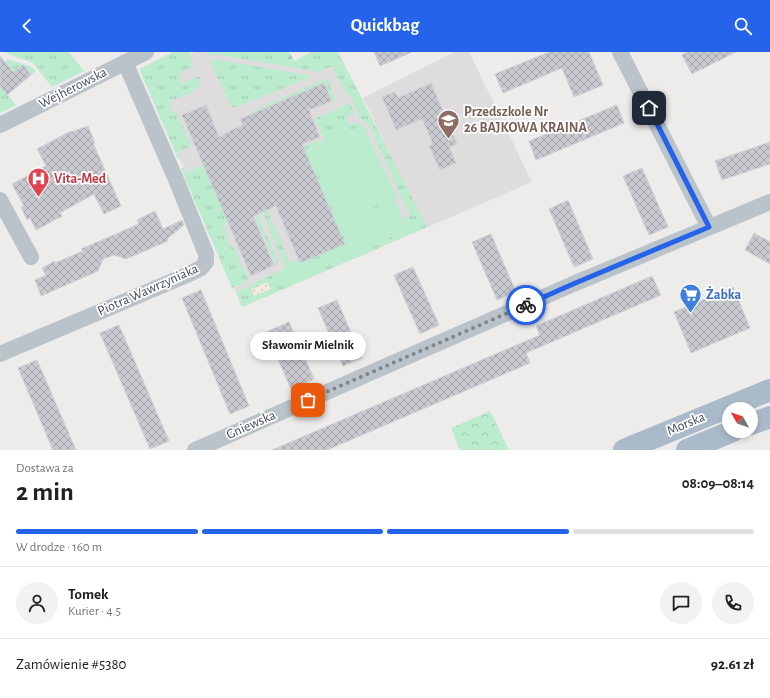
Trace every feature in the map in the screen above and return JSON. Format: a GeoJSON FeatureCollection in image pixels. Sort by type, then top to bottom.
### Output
{"type":"FeatureCollection","features":[{"type":"Feature","properties":{"kind":"main road","name":"Morska"},"geometry":{"type":"LineString","coordinates":[[624,450],[770,390]]}},
{"type":"Feature","properties":{"kind":"main road"},"geometry":{"type":"LineString","coordinates":[[758,421],[770,416]]}},
{"type":"Feature","properties":{"kind":"main road","name":"Morska"},"geometry":{"type":"LineString","coordinates":[[687,450],[722,436]]}},
{"type":"Feature","properties":{"kind":"street","name":"Wejherowska"},"geometry":{"type":"LineString","coordinates":[[0,125],[146,52]]}},
{"type":"Feature","properties":{"kind":"street"},"geometry":{"type":"LineString","coordinates":[[620,52],[709,227]]}},
{"type":"Feature","properties":{"kind":"street","name":"Piotra Wawrzyniaka"},"geometry":{"type":"LineString","coordinates":[[0,354],[187,275],[201,268],[206,262],[206,254],[125,62]]}},
{"type":"Feature","properties":{"kind":"street"},"geometry":{"type":"LineString","coordinates":[[0,200],[31,257]]}},
{"type":"Feature","properties":{"kind":"street","name":"Gniewska"},"geometry":{"type":"LineString","coordinates":[[195,450],[365,374],[573,284],[770,202]]}},
{"type":"Feature","properties":{"kind":"shaded area"},"geometry":{"type":"Polygon","coordinates":[[[195,52],[289,52],[294,61],[312,52],[338,52],[398,170],[363,98],[455,52],[469,52],[532,182],[242,307],[146,78],[195,52]]]}},
{"type":"Feature","properties":{"kind":"green space"},"geometry":{"type":"Polygon","coordinates":[[[6,52],[69,52],[84,71],[52,87],[33,63],[6,52]]]}},
{"type":"Feature","properties":{"kind":"green space"},"geometry":{"type":"Polygon","coordinates":[[[173,52],[190,52],[191,54],[189,56],[194,66],[179,74],[183,84],[199,76],[200,78],[199,86],[194,91],[169,102],[173,112],[176,111],[191,146],[178,152],[180,158],[178,159],[140,71],[143,67],[173,52]]]}},
{"type":"Feature","properties":{"kind":"green space"},"geometry":{"type":"Polygon","coordinates":[[[206,52],[273,52],[278,64],[289,65],[312,52],[338,52],[427,227],[242,307],[236,292],[285,268],[248,176],[255,182],[290,263],[299,260],[301,263],[344,244],[272,160],[319,140],[320,142],[324,140],[315,119],[349,103],[355,114],[346,117],[349,125],[358,122],[363,125],[308,150],[338,220],[397,197],[397,199],[341,224],[350,246],[252,289],[254,296],[408,230],[404,220],[410,216],[370,127],[361,120],[350,94],[347,95],[332,66],[320,71],[315,71],[214,54],[208,56],[206,52]]]}},
{"type":"Feature","properties":{"kind":"green space"},"geometry":{"type":"Polygon","coordinates":[[[273,52],[289,52],[294,61],[290,65],[278,64],[273,52]]]}},
{"type":"Feature","properties":{"kind":"green space"},"geometry":{"type":"Polygon","coordinates":[[[8,59],[32,67],[36,71],[31,75],[23,65],[13,72],[5,62],[8,59]]]}},
{"type":"Feature","properties":{"kind":"green space"},"geometry":{"type":"Polygon","coordinates":[[[213,59],[313,76],[234,108],[230,105],[210,61],[213,59]]]}},
{"type":"Feature","properties":{"kind":"green space"},"geometry":{"type":"Polygon","coordinates":[[[326,79],[328,80],[336,100],[332,101],[324,83],[251,114],[250,112],[326,79]]]}},
{"type":"Feature","properties":{"kind":"green space"},"geometry":{"type":"Polygon","coordinates":[[[0,86],[16,105],[0,113],[0,86]]]}},
{"type":"Feature","properties":{"kind":"green space"},"geometry":{"type":"Polygon","coordinates":[[[363,125],[397,197],[338,221],[308,150],[363,125]]]}},
{"type":"Feature","properties":{"kind":"green space"},"geometry":{"type":"Polygon","coordinates":[[[230,148],[278,261],[276,265],[226,149],[230,148]]]}},
{"type":"Feature","properties":{"kind":"green space"},"geometry":{"type":"Polygon","coordinates":[[[204,165],[228,222],[222,225],[226,229],[226,233],[228,235],[226,236],[232,248],[234,247],[248,279],[247,281],[232,288],[181,169],[184,167],[186,173],[204,165]]]}},
{"type":"Feature","properties":{"kind":"green space"},"geometry":{"type":"Polygon","coordinates":[[[395,200],[408,230],[271,289],[267,282],[350,245],[340,224],[395,200]]]}},
{"type":"Feature","properties":{"kind":"green space"},"geometry":{"type":"Polygon","coordinates":[[[490,411],[509,450],[460,450],[451,428],[490,411]]]}},
{"type":"Feature","properties":{"kind":"sand"},"geometry":{"type":"Polygon","coordinates":[[[267,282],[271,289],[254,296],[251,289],[267,282]]]}},
{"type":"Feature","properties":{"kind":"building"},"geometry":{"type":"Polygon","coordinates":[[[374,52],[412,52],[380,66],[374,52]]]}},
{"type":"Feature","properties":{"kind":"building"},"geometry":{"type":"Polygon","coordinates":[[[549,52],[589,52],[603,85],[574,97],[562,68],[503,93],[495,74],[549,52]]]}},
{"type":"Feature","properties":{"kind":"building"},"geometry":{"type":"Polygon","coordinates":[[[688,52],[736,52],[692,74],[682,55],[688,52]]]}},
{"type":"Feature","properties":{"kind":"building"},"geometry":{"type":"Polygon","coordinates":[[[0,56],[13,72],[23,65],[31,75],[7,95],[0,86],[0,56]]]}},
{"type":"Feature","properties":{"kind":"building"},"geometry":{"type":"Polygon","coordinates":[[[324,83],[332,101],[309,110],[320,137],[302,144],[345,244],[300,263],[276,206],[253,216],[274,265],[251,276],[182,115],[206,105],[219,137],[233,129],[243,126],[240,119],[324,83]]]}},
{"type":"Feature","properties":{"kind":"building"},"geometry":{"type":"Polygon","coordinates":[[[431,83],[457,144],[449,147],[456,163],[440,170],[429,146],[433,144],[422,119],[396,130],[382,97],[395,92],[398,98],[431,83]]]}},
{"type":"Feature","properties":{"kind":"building"},"geometry":{"type":"Polygon","coordinates":[[[617,105],[624,123],[536,160],[529,141],[617,105]]]}},
{"type":"Feature","properties":{"kind":"building"},"geometry":{"type":"Polygon","coordinates":[[[88,126],[95,143],[93,143],[121,206],[104,214],[94,194],[60,213],[62,216],[36,230],[30,218],[27,220],[21,207],[24,206],[12,184],[46,166],[37,149],[71,131],[88,126]]]}},
{"type":"Feature","properties":{"kind":"building"},"geometry":{"type":"Polygon","coordinates":[[[770,142],[770,164],[722,180],[715,161],[770,142]]]}},
{"type":"Feature","properties":{"kind":"building"},"geometry":{"type":"Polygon","coordinates":[[[642,168],[668,227],[649,235],[623,176],[642,168]]]}},
{"type":"Feature","properties":{"kind":"building"},"geometry":{"type":"Polygon","coordinates":[[[568,200],[593,259],[574,267],[549,209],[568,200]]]}},
{"type":"Feature","properties":{"kind":"building"},"geometry":{"type":"Polygon","coordinates":[[[155,211],[163,229],[182,220],[184,225],[167,239],[168,241],[126,259],[114,255],[103,259],[98,271],[41,296],[35,280],[46,275],[42,268],[55,261],[55,263],[83,251],[81,249],[139,224],[137,220],[155,211]]]}},
{"type":"Feature","properties":{"kind":"building"},"geometry":{"type":"Polygon","coordinates":[[[754,233],[770,242],[770,264],[745,250],[754,233]]]}},
{"type":"Feature","properties":{"kind":"building"},"geometry":{"type":"Polygon","coordinates":[[[491,234],[516,292],[497,300],[472,242],[491,234]]]}},
{"type":"Feature","properties":{"kind":"building"},"geometry":{"type":"Polygon","coordinates":[[[413,267],[439,325],[420,334],[394,275],[413,267]]]}},
{"type":"Feature","properties":{"kind":"building"},"geometry":{"type":"Polygon","coordinates":[[[652,276],[661,295],[526,353],[530,363],[327,450],[272,450],[540,335],[536,326],[652,276]]]}},
{"type":"Feature","properties":{"kind":"building"},"geometry":{"type":"Polygon","coordinates":[[[733,287],[750,328],[691,353],[674,312],[733,287]]]}},
{"type":"Feature","properties":{"kind":"building"},"geometry":{"type":"Polygon","coordinates":[[[201,290],[249,406],[230,414],[182,298],[201,290]]]}},
{"type":"Feature","properties":{"kind":"building"},"geometry":{"type":"Polygon","coordinates":[[[337,300],[362,358],[343,366],[318,308],[337,300]]]}},
{"type":"Feature","properties":{"kind":"building"},"geometry":{"type":"Polygon","coordinates":[[[289,322],[314,379],[291,389],[266,332],[289,322]]]}},
{"type":"Feature","properties":{"kind":"building"},"geometry":{"type":"Polygon","coordinates":[[[119,325],[169,441],[150,449],[100,333],[119,325]]]}},
{"type":"Feature","properties":{"kind":"building"},"geometry":{"type":"Polygon","coordinates":[[[37,360],[76,450],[53,450],[18,368],[37,360]]]}},
{"type":"Feature","properties":{"kind":"way so far"},"geometry":{"type":"LineString","coordinates":[[308,400],[526,305]]}},
{"type":"Feature","properties":{"kind":"place","name":"Przedszkole Nr 26 BAJKOWA KRAINA"},"geometry":{"type":"Point","coordinates":[448,140]}},
{"type":"Feature","properties":{"kind":"place","name":"Vita-Med"},"geometry":{"type":"Point","coordinates":[39,198]}},
{"type":"Feature","properties":{"kind":"place","name":"Żabka"},"geometry":{"type":"Point","coordinates":[691,314]}},
{"type":"Feature","properties":{"kind":"place","name":"Sławomir Mielnik"},"geometry":{"type":"Point","coordinates":[308,400]}},
{"type":"Feature","properties":{"kind":"route"},"geometry":{"type":"LineString","coordinates":[[526,305],[709,227],[649,108]]}}]}
